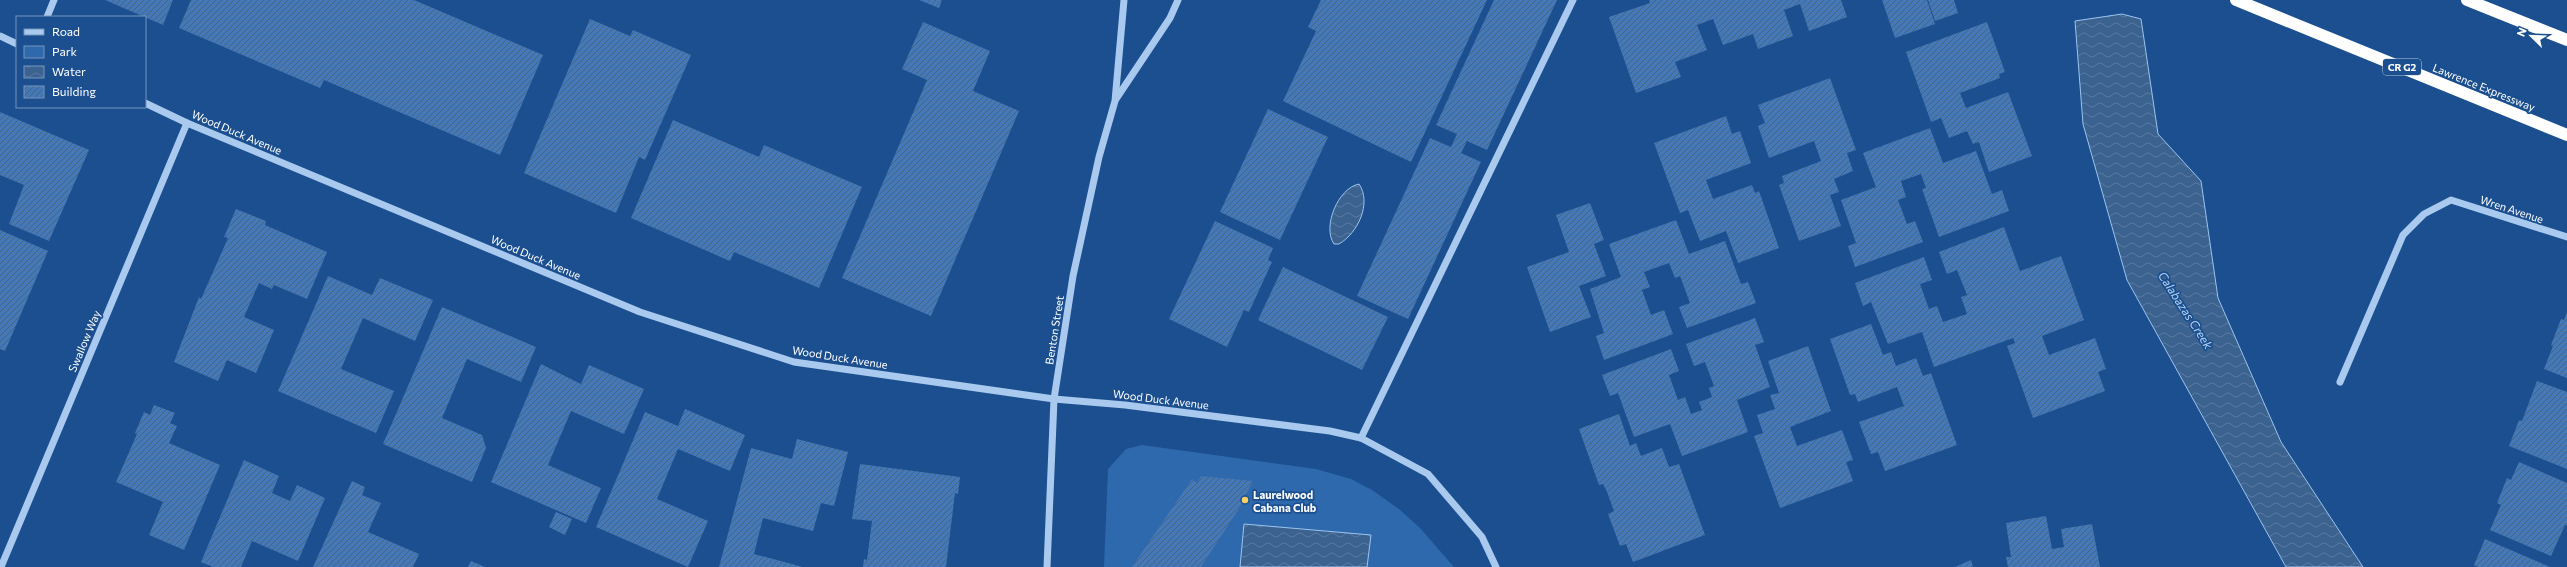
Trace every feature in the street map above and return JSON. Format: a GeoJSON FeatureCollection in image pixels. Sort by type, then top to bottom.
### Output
{"type":"FeatureCollection","features":[{"type":"Feature","properties":{"kind":"highway","name":"Lawrence Expressway"},"geometry":{"type":"LineString","coordinates":[[2236,0],[2567,135]]}},
{"type":"Feature","properties":{"kind":"highway"},"geometry":{"type":"LineString","coordinates":[[2467,0],[2567,40]]}},
{"type":"Feature","properties":{"kind":"street"},"geometry":{"type":"LineString","coordinates":[[47,16],[54,0]]}},
{"type":"Feature","properties":{"kind":"street","name":"Benton Street"},"geometry":{"type":"LineString","coordinates":[[1047,567],[1054,399],[1073,276],[1099,157],[1114,101],[1124,0]]}},
{"type":"Feature","properties":{"kind":"street","name":"Benton Street"},"geometry":{"type":"LineString","coordinates":[[1114,101],[1170,18],[1178,0]]}},
{"type":"Feature","properties":{"kind":"street"},"geometry":{"type":"LineString","coordinates":[[1361,438],[1574,0]]}},
{"type":"Feature","properties":{"kind":"street"},"geometry":{"type":"LineString","coordinates":[[0,36],[16,44]]}},
{"type":"Feature","properties":{"kind":"street","name":"Wood Duck Avenue"},"geometry":{"type":"LineString","coordinates":[[146,103],[187,123],[640,312],[794,362],[1054,399],[1125,405],[1330,431],[1361,438],[1428,474],[1482,537],[1496,567]]}},
{"type":"Feature","properties":{"kind":"street","name":"Swallow Way"},"geometry":{"type":"LineString","coordinates":[[1,567],[187,123]]}},
{"type":"Feature","properties":{"kind":"street","name":"Wren Avenue"},"geometry":{"type":"LineString","coordinates":[[2340,382],[2403,235],[2424,214],[2451,200],[2567,237]]}},
{"type":"Feature","properties":{"kind":"green space","name":"Laurelwood Cabana Club"},"geometry":{"type":"Polygon","coordinates":[[[1142,445],[1316,469],[1351,479],[1372,490],[1399,509],[1420,528],[1454,567],[1104,567],[1108,469],[1126,449],[1142,445]]]}},
{"type":"Feature","properties":{"kind":"water","name":"Calabazas Creek"},"geometry":{"type":"Polygon","coordinates":[[[2122,14],[2141,19],[2158,134],[2201,181],[2218,298],[2281,442],[2363,567],[2286,567],[2127,280],[2083,124],[2075,21],[2122,14]]]}},
{"type":"Feature","properties":{"kind":"water"},"geometry":{"type":"Polygon","coordinates":[[[1359,184],[1363,192],[1364,200],[1361,217],[1352,233],[1346,239],[1339,244],[1334,244],[1331,237],[1330,228],[1334,209],[1339,200],[1351,187],[1359,184]]]}},
{"type":"Feature","properties":{"kind":"water"},"geometry":{"type":"Polygon","coordinates":[[[1244,524],[1371,535],[1367,567],[1240,567],[1244,524]]]}},
{"type":"Feature","properties":{"kind":"building"},"geometry":{"type":"Polygon","coordinates":[[[105,0],[173,0],[163,25],[146,18],[146,16],[142,16],[105,0]]]}},
{"type":"Feature","properties":{"kind":"building"},"geometry":{"type":"Polygon","coordinates":[[[191,0],[414,0],[543,55],[500,155],[324,80],[320,88],[179,28],[191,0]]]}},
{"type":"Feature","properties":{"kind":"building"},"geometry":{"type":"Polygon","coordinates":[[[919,0],[942,0],[939,8],[919,0]]]}},
{"type":"Feature","properties":{"kind":"building"},"geometry":{"type":"Polygon","coordinates":[[[1321,0],[1487,0],[1411,162],[1283,101],[1316,31],[1308,27],[1321,0]]]}},
{"type":"Feature","properties":{"kind":"building"},"geometry":{"type":"Polygon","coordinates":[[[1494,0],[1557,0],[1487,150],[1467,141],[1461,153],[1481,162],[1408,319],[1357,296],[1430,138],[1451,147],[1457,134],[1436,125],[1494,0]]]}},
{"type":"Feature","properties":{"kind":"building"},"geometry":{"type":"Polygon","coordinates":[[[1649,0],[1841,0],[1847,17],[1809,31],[1800,4],[1784,10],[1793,36],[1758,49],[1753,34],[1723,45],[1713,19],[1697,25],[1707,50],[1675,62],[1681,77],[1636,93],[1609,17],[1650,3],[1649,0]]]}},
{"type":"Feature","properties":{"kind":"building"},"geometry":{"type":"Polygon","coordinates":[[[1882,0],[1927,0],[1935,24],[1895,38],[1882,0]]]}},
{"type":"Feature","properties":{"kind":"building"},"geometry":{"type":"Polygon","coordinates":[[[1928,0],[1954,0],[1958,13],[1935,21],[1928,0]]]}},
{"type":"Feature","properties":{"kind":"building"},"geometry":{"type":"Polygon","coordinates":[[[590,19],[630,36],[633,30],[691,55],[645,160],[639,157],[616,213],[524,173],[590,19]]]}},
{"type":"Feature","properties":{"kind":"building"},"geometry":{"type":"Polygon","coordinates":[[[923,22],[990,51],[973,91],[1019,111],[931,316],[842,278],[927,80],[902,69],[923,22]]]}},
{"type":"Feature","properties":{"kind":"building"},"geometry":{"type":"Polygon","coordinates":[[[1987,22],[2005,72],[1999,74],[2000,78],[1960,93],[1966,108],[2008,92],[2032,156],[1989,172],[1979,142],[1973,144],[1967,131],[1949,138],[1941,118],[1931,122],[1906,52],[1987,22]]]}},
{"type":"Feature","properties":{"kind":"building"},"geometry":{"type":"Polygon","coordinates":[[[1830,78],[1856,150],[1847,153],[1853,171],[1834,179],[1839,192],[1830,195],[1841,226],[1799,241],[1779,185],[1784,183],[1782,176],[1821,161],[1814,141],[1769,158],[1758,126],[1765,123],[1758,105],[1830,78]]]}},
{"type":"Feature","properties":{"kind":"building"},"geometry":{"type":"Polygon","coordinates":[[[1268,109],[1328,137],[1280,240],[1220,212],[1268,109]]]}},
{"type":"Feature","properties":{"kind":"building"},"geometry":{"type":"Polygon","coordinates":[[[0,112],[89,150],[49,241],[9,224],[24,185],[0,175],[0,112]]]}},
{"type":"Feature","properties":{"kind":"building"},"geometry":{"type":"Polygon","coordinates":[[[1726,116],[1732,134],[1740,131],[1751,163],[1706,180],[1713,199],[1752,185],[1755,193],[1759,191],[1779,248],[1738,263],[1726,231],[1700,241],[1688,210],[1680,213],[1654,143],[1726,116]]]}},
{"type":"Feature","properties":{"kind":"building"},"geometry":{"type":"Polygon","coordinates":[[[673,120],[759,157],[764,145],[862,187],[819,288],[734,252],[730,261],[631,218],[673,120]]]}},
{"type":"Feature","properties":{"kind":"building"},"geometry":{"type":"Polygon","coordinates":[[[1930,128],[1943,163],[1976,151],[1992,194],[2002,190],[2009,211],[1939,237],[1922,189],[1926,188],[1921,174],[1901,181],[1906,197],[1898,200],[1907,224],[1915,221],[1923,242],[1855,267],[1848,246],[1856,243],[1841,200],[1876,187],[1863,153],[1930,128]]]}},
{"type":"Feature","properties":{"kind":"building"},"geometry":{"type":"Polygon","coordinates":[[[1590,203],[1604,240],[1594,244],[1606,276],[1579,286],[1591,317],[1550,332],[1527,267],[1569,252],[1556,215],[1590,203]]]}},
{"type":"Feature","properties":{"kind":"building"},"geometry":{"type":"Polygon","coordinates":[[[236,209],[266,221],[265,225],[327,252],[307,299],[274,285],[272,289],[259,283],[244,317],[274,330],[256,373],[227,360],[218,381],[174,362],[199,297],[201,299],[228,238],[224,237],[236,209]]]}},
{"type":"Feature","properties":{"kind":"building"},"geometry":{"type":"Polygon","coordinates":[[[1676,220],[1689,254],[1725,241],[1741,284],[1748,282],[1756,303],[1687,328],[1679,307],[1690,303],[1680,276],[1675,278],[1669,263],[1644,272],[1650,287],[1642,290],[1651,315],[1664,310],[1673,334],[1604,360],[1596,336],[1604,333],[1590,289],[1621,277],[1609,244],[1676,220]]]}},
{"type":"Feature","properties":{"kind":"building"},"geometry":{"type":"Polygon","coordinates":[[[1215,221],[1273,248],[1268,260],[1272,262],[1249,312],[1244,310],[1227,347],[1169,319],[1215,221]]]}},
{"type":"Feature","properties":{"kind":"building"},"geometry":{"type":"Polygon","coordinates":[[[2004,227],[2020,271],[2061,256],[2084,320],[2042,336],[2049,355],[2095,338],[2106,369],[2098,372],[2105,391],[2033,418],[2007,346],[2015,343],[2013,338],[1934,367],[1922,332],[1888,344],[1871,302],[1863,306],[1855,283],[1924,257],[1932,280],[1920,284],[1929,309],[1937,306],[1943,322],[1967,314],[1961,297],[1967,295],[1957,270],[1947,274],[1939,252],[2004,227]]]}},
{"type":"Feature","properties":{"kind":"building"},"geometry":{"type":"Polygon","coordinates":[[[0,230],[48,251],[5,351],[0,349],[0,230]]]}},
{"type":"Feature","properties":{"kind":"building"},"geometry":{"type":"Polygon","coordinates":[[[1283,267],[1388,317],[1362,370],[1258,320],[1283,267]]]}},
{"type":"Feature","properties":{"kind":"building"},"geometry":{"type":"Polygon","coordinates":[[[328,276],[372,295],[380,278],[433,300],[415,341],[363,318],[341,369],[394,391],[376,433],[278,391],[328,276]]]}},
{"type":"Feature","properties":{"kind":"building"},"geometry":{"type":"Polygon","coordinates":[[[442,307],[536,347],[521,382],[467,359],[442,418],[482,435],[486,448],[472,482],[383,444],[442,307]]]}},
{"type":"Feature","properties":{"kind":"building"},"geometry":{"type":"Polygon","coordinates":[[[2567,312],[2567,378],[2544,369],[2561,319],[2564,320],[2567,312]]]}},
{"type":"Feature","properties":{"kind":"building"},"geometry":{"type":"Polygon","coordinates":[[[1755,318],[1764,342],[1755,345],[1770,387],[1737,400],[1748,432],[1682,456],[1670,424],[1634,437],[1618,393],[1610,396],[1602,375],[1671,349],[1679,371],[1669,375],[1678,400],[1685,397],[1691,414],[1702,410],[1699,402],[1712,397],[1709,388],[1714,386],[1705,362],[1694,366],[1686,344],[1755,318]]]}},
{"type":"Feature","properties":{"kind":"building"},"geometry":{"type":"Polygon","coordinates":[[[1871,324],[1883,355],[1891,352],[1896,366],[1916,358],[1923,376],[1931,373],[1957,445],[1885,471],[1878,452],[1871,454],[1859,422],[1904,406],[1897,387],[1858,402],[1855,394],[1850,395],[1830,339],[1871,324]]]}},
{"type":"Feature","properties":{"kind":"building"},"geometry":{"type":"Polygon","coordinates":[[[1808,346],[1831,411],[1790,427],[1797,446],[1842,430],[1853,460],[1846,462],[1853,481],[1780,508],[1754,436],[1763,433],[1757,415],[1775,409],[1770,395],[1779,393],[1768,361],[1808,346]]]}},
{"type":"Feature","properties":{"kind":"building"},"geometry":{"type":"Polygon","coordinates":[[[541,364],[581,384],[589,365],[644,389],[624,434],[571,411],[548,465],[601,488],[586,523],[491,482],[541,364]]]}},
{"type":"Feature","properties":{"kind":"building"},"geometry":{"type":"Polygon","coordinates":[[[2537,381],[2567,392],[2567,469],[2509,446],[2519,420],[2522,421],[2537,381]]]}},
{"type":"Feature","properties":{"kind":"building"},"geometry":{"type":"Polygon","coordinates":[[[154,405],[175,413],[170,423],[177,426],[169,443],[220,465],[184,550],[149,535],[163,502],[116,482],[137,434],[135,433],[144,412],[150,415],[154,405]]]}},
{"type":"Feature","properties":{"kind":"building"},"geometry":{"type":"Polygon","coordinates":[[[685,409],[745,435],[730,471],[678,449],[657,499],[708,521],[688,567],[596,527],[645,412],[678,426],[685,409]]]}},
{"type":"Feature","properties":{"kind":"building"},"geometry":{"type":"Polygon","coordinates":[[[1619,414],[1630,446],[1636,443],[1641,456],[1662,448],[1669,467],[1679,464],[1705,535],[1633,562],[1626,544],[1620,546],[1608,514],[1614,511],[1603,484],[1599,485],[1579,429],[1619,414]]]}},
{"type":"Feature","properties":{"kind":"building"},"geometry":{"type":"Polygon","coordinates":[[[797,439],[848,452],[834,506],[821,503],[813,531],[763,518],[754,554],[803,567],[719,567],[751,448],[792,459],[797,439]]]}},
{"type":"Feature","properties":{"kind":"building"},"geometry":{"type":"Polygon","coordinates":[[[244,460],[279,476],[272,493],[290,501],[297,485],[325,498],[298,561],[252,541],[241,567],[213,567],[201,562],[244,460]]]}},
{"type":"Feature","properties":{"kind":"building"},"geometry":{"type":"Polygon","coordinates":[[[2519,462],[2567,483],[2567,526],[2565,525],[2551,556],[2490,530],[2501,505],[2497,503],[2507,478],[2511,480],[2519,462]]]}},
{"type":"Feature","properties":{"kind":"building"},"geometry":{"type":"Polygon","coordinates":[[[860,464],[960,477],[958,494],[955,493],[946,567],[863,567],[864,559],[867,560],[872,521],[852,519],[860,464]]]}},
{"type":"Feature","properties":{"kind":"building"},"geometry":{"type":"Polygon","coordinates":[[[1201,476],[1253,481],[1238,510],[1201,567],[1132,567],[1192,479],[1197,483],[1201,476]]]}},
{"type":"Feature","properties":{"kind":"building"},"geometry":{"type":"Polygon","coordinates":[[[352,481],[365,487],[362,495],[381,503],[368,532],[419,554],[413,567],[313,567],[352,481]]]}},
{"type":"Feature","properties":{"kind":"building"},"geometry":{"type":"Polygon","coordinates":[[[556,512],[572,519],[565,535],[549,527],[556,512]]]}},
{"type":"Feature","properties":{"kind":"building"},"geometry":{"type":"Polygon","coordinates":[[[2046,516],[2052,549],[2064,547],[2061,529],[2092,524],[2100,567],[2008,567],[2006,557],[2011,557],[2006,523],[2046,516]]]}},
{"type":"Feature","properties":{"kind":"building"},"geometry":{"type":"Polygon","coordinates":[[[2485,539],[2550,567],[2478,567],[2474,565],[2485,539]]]}},
{"type":"Feature","properties":{"kind":"building"},"geometry":{"type":"Polygon","coordinates":[[[1971,560],[1973,567],[1955,567],[1971,560]]]}},
{"type":"Feature","properties":{"kind":"building"},"geometry":{"type":"Polygon","coordinates":[[[471,561],[485,567],[468,567],[471,561]]]}},
{"type":"Feature","properties":{"kind":"place","name":"Laurelwood Cabana Club"},"geometry":{"type":"Point","coordinates":[1245,500]}}]}
